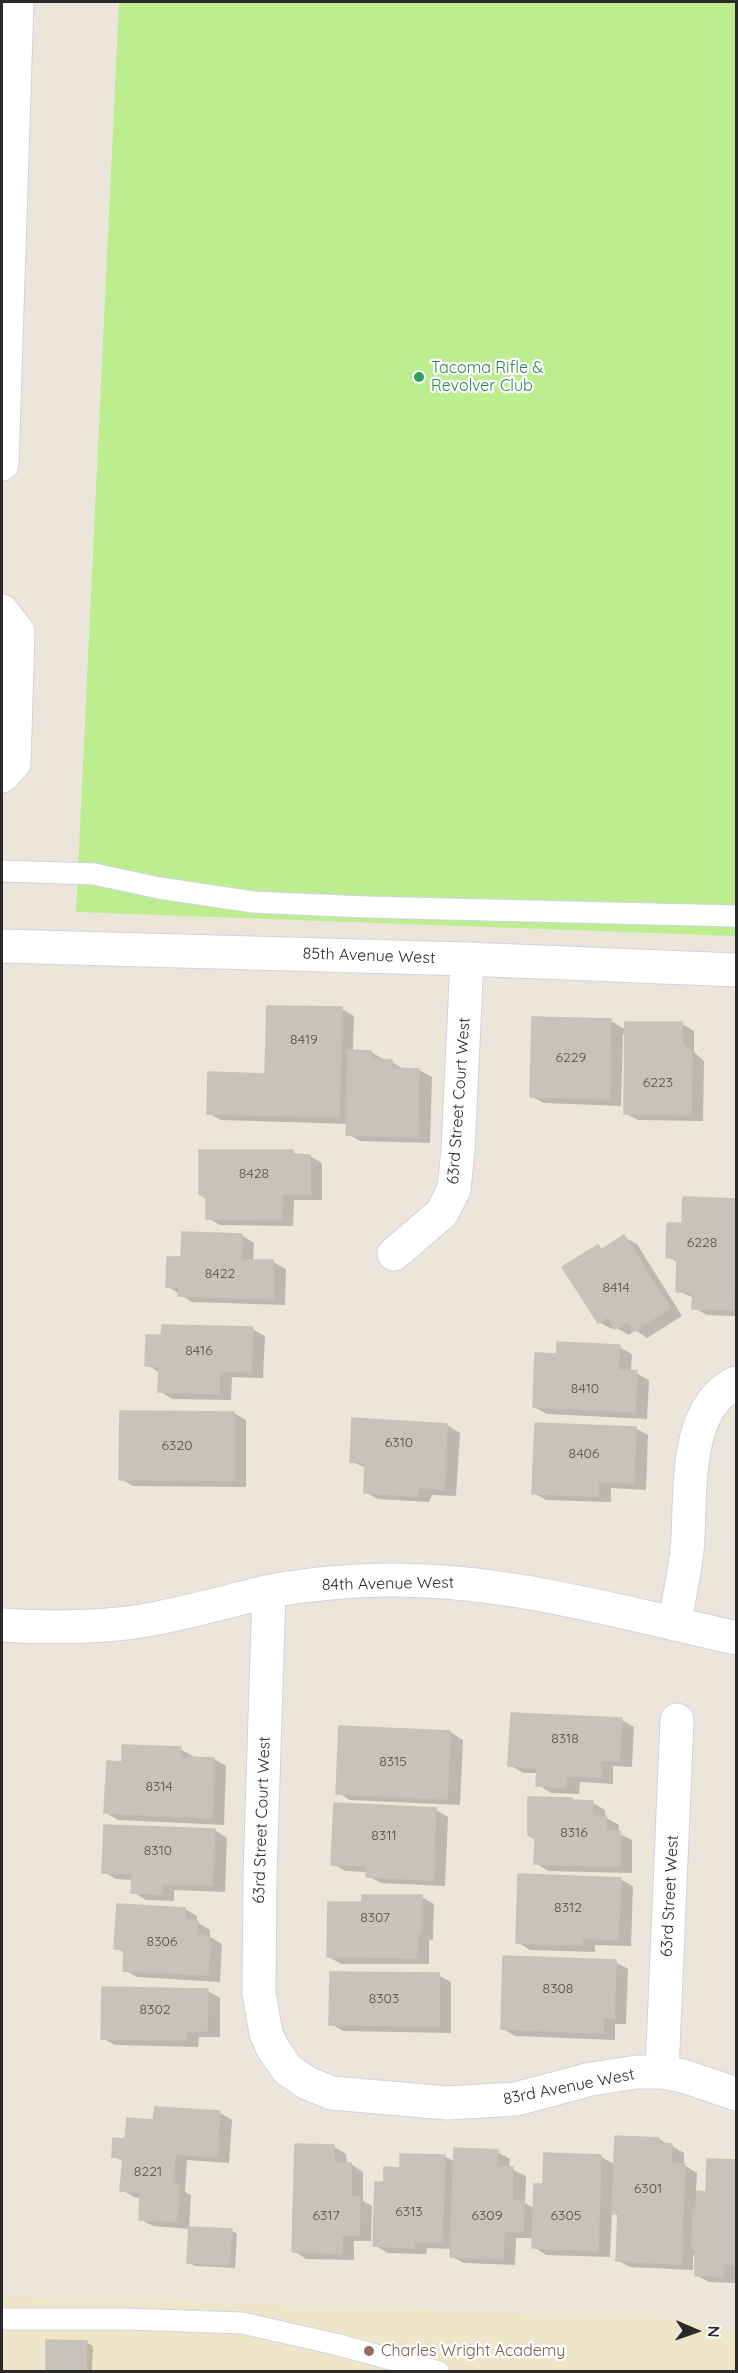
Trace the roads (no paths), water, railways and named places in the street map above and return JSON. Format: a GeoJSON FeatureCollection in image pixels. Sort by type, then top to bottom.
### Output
{"type":"FeatureCollection","features":[{"type":"Feature","properties":{"kind":"street"},"geometry":{"type":"LineString","coordinates":[[2,464],[4,313],[17,2]]}},
{"type":"Feature","properties":{"kind":"street"},"geometry":{"type":"LineString","coordinates":[[2,611],[18,632],[14,763],[2,776]]}},
{"type":"Feature","properties":{"kind":"street","name":"85th Avenue West"},"geometry":{"type":"LineString","coordinates":[[2,946],[467,959],[736,970]]}},
{"type":"Feature","properties":{"kind":"street","name":"63rd Street Court West"},"geometry":{"type":"LineString","coordinates":[[394,1254],[442,1213],[454,1189],[467,959]]}},
{"type":"Feature","properties":{"kind":"street"},"geometry":{"type":"LineString","coordinates":[[674,1624],[681,1595],[687,1550],[691,1473],[699,1429],[714,1400],[730,1386]]}},
{"type":"Feature","properties":{"kind":"street","name":"84th Avenue West"},"geometry":{"type":"LineString","coordinates":[[2,1625],[76,1627],[141,1621],[310,1585],[358,1581],[471,1583],[519,1590],[736,1638]]}},
{"type":"Feature","properties":{"kind":"street","name":"63rd Street Court West"},"geometry":{"type":"LineString","coordinates":[[269,1592],[258,1948],[260,2006],[266,2033],[272,2047]]}},
{"type":"Feature","properties":{"kind":"street","name":"63rd Street West"},"geometry":{"type":"LineString","coordinates":[[662,2072],[677,1720]]}},
{"type":"Feature","properties":{"kind":"street","name":"83rd Avenue West"},"geometry":{"type":"LineString","coordinates":[[272,2047],[280,2061],[296,2076],[317,2088],[332,2093],[447,2103],[516,2099],[616,2074],[662,2072],[683,2076],[736,2094]]}},
{"type":"Feature","properties":{"kind":"lane"},"geometry":{"type":"LineString","coordinates":[[2,872],[94,873],[159,888],[253,902],[736,916]]}},
{"type":"Feature","properties":{"kind":"lane"},"geometry":{"type":"LineString","coordinates":[[2,2319],[126,2319],[242,2323],[335,2344],[439,2372]]}},
{"type":"Feature","properties":{"kind":"place","name":"Tacoma Rifle & Revolver Club"},"geometry":{"type":"Point","coordinates":[419,377]}},
{"type":"Feature","properties":{"kind":"place","name":"Charles Wright Academy"},"geometry":{"type":"Point","coordinates":[369,2351]}}]}
